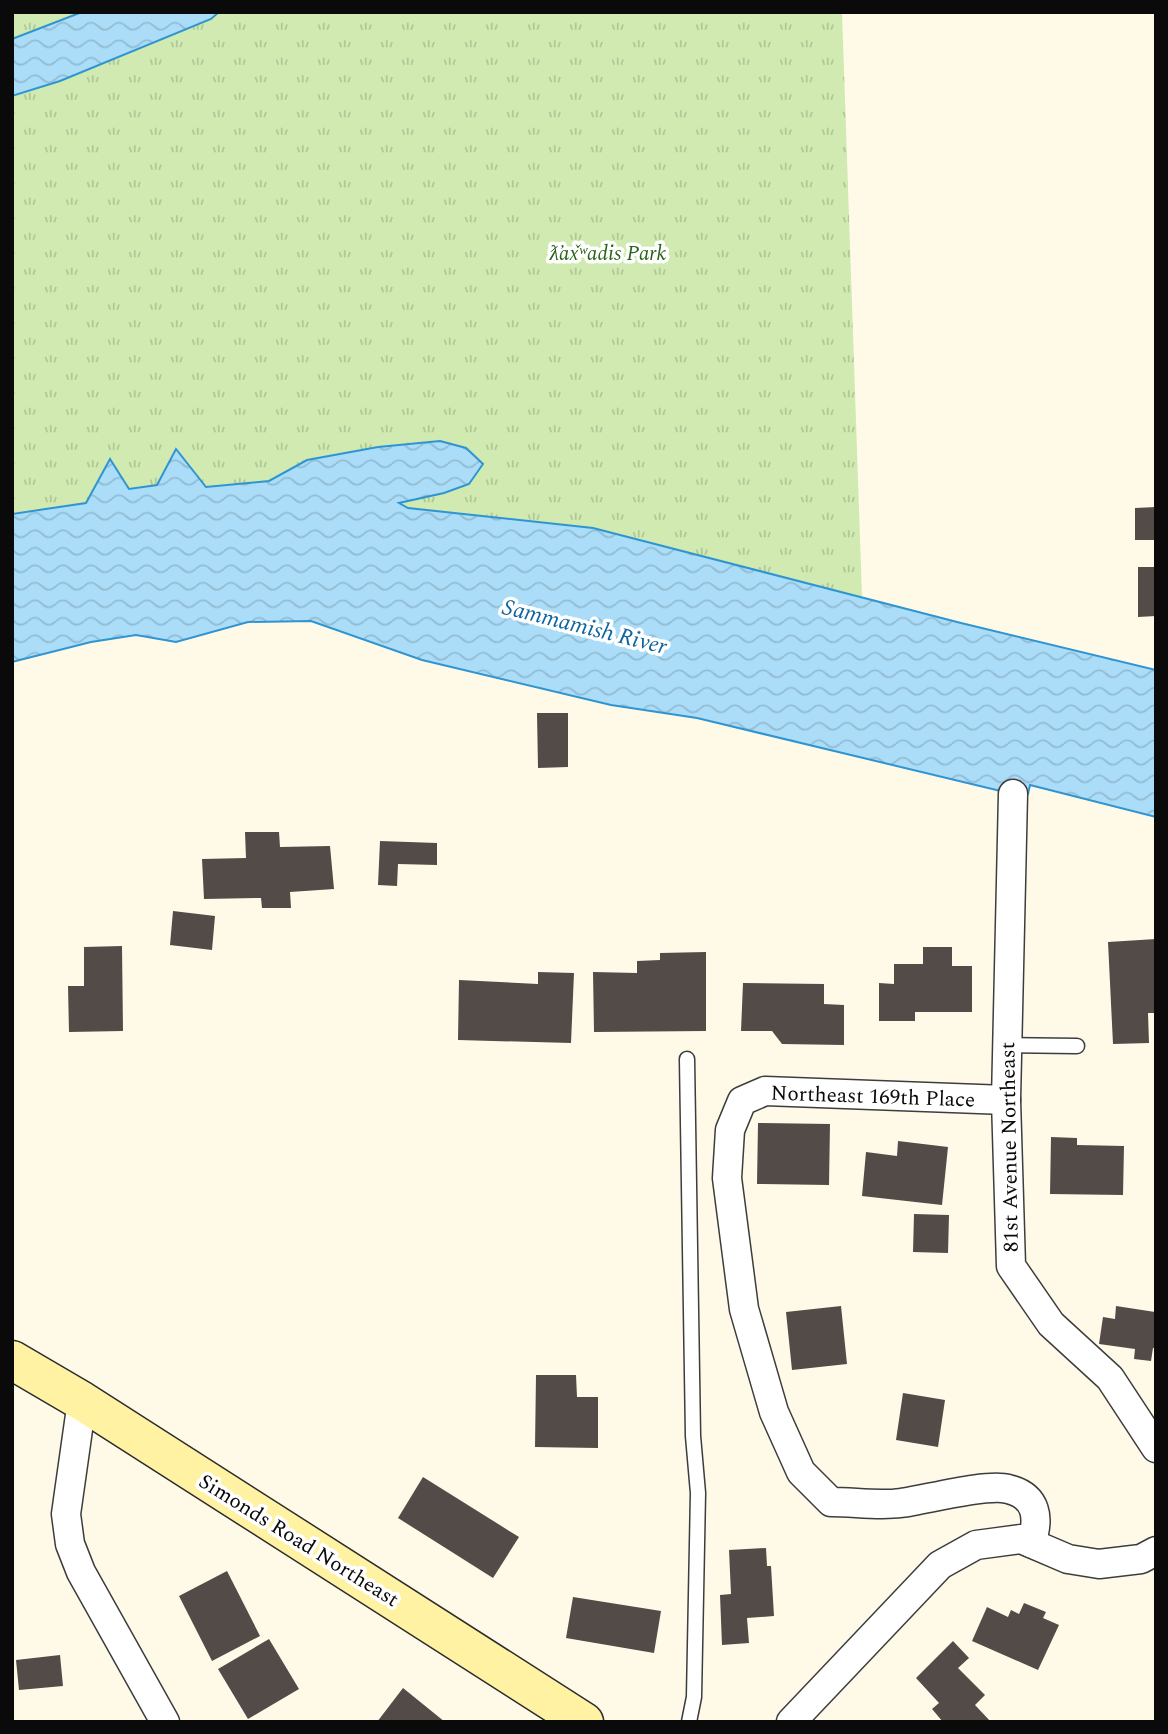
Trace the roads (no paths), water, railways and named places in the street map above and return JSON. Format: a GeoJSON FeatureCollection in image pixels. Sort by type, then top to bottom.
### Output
{"type":"FeatureCollection","features":[{"type":"Feature","properties":{"kind":"main road","name":"Simonds Road Northeast"},"geometry":{"type":"LineString","coordinates":[[12,1360],[82,1401],[584,1722]]}},
{"type":"Feature","properties":{"kind":"street","name":"81st Avenue Northeast"},"geometry":{"type":"LineString","coordinates":[[1013,794],[1006,1045],[1011,1266],[1051,1324],[1110,1378],[1156,1448]]}},
{"type":"Feature","properties":{"kind":"street","name":"Northeast 169th Place"},"geometry":{"type":"LineString","coordinates":[[1006,1100],[765,1091],[742,1101],[730,1130],[727,1178],[744,1309],[774,1412],[801,1472],[831,1502],[897,1504],[1006,1488],[1023,1496],[1035,1509],[1037,1527],[1031,1543]]}},
{"type":"Feature","properties":{"kind":"street"},"geometry":{"type":"LineString","coordinates":[[82,1401],[66,1514],[70,1544],[81,1572],[165,1722]]}},
{"type":"Feature","properties":{"kind":"street"},"geometry":{"type":"LineString","coordinates":[[791,1722],[940,1564],[976,1545],[1021,1539],[1068,1559],[1099,1564],[1141,1559],[1156,1551]]}},
{"type":"Feature","properties":{"kind":"lane"},"geometry":{"type":"LineString","coordinates":[[1006,1045],[1077,1046]]}},
{"type":"Feature","properties":{"kind":"lane"},"geometry":{"type":"LineString","coordinates":[[687,1059],[693,1436],[698,1493],[694,1697],[689,1722]]}},
{"type":"Feature","properties":{"kind":"water"},"geometry":{"type":"Polygon","coordinates":[[[82,12],[219,12],[211,19],[60,81],[12,96],[12,39],[82,12]]]}},
{"type":"Feature","properties":{"kind":"water","name":"Sammamish River"},"geometry":{"type":"Polygon","coordinates":[[[440,441],[466,448],[483,464],[469,484],[444,493],[399,503],[408,508],[593,528],[961,623],[1156,670],[1156,817],[1030,785],[1028,794],[1013,794],[697,718],[611,705],[422,660],[311,621],[248,622],[176,642],[136,635],[91,642],[12,662],[12,514],[86,503],[110,459],[129,489],[157,485],[176,449],[206,487],[269,481],[307,460],[378,447],[440,441]]]}},
{"type":"Feature","properties":{"kind":"park label","name":"ƛ̕ax̌ʷadis Park"},"geometry":{"type":"Point","coordinates":[608,253]}}]}
